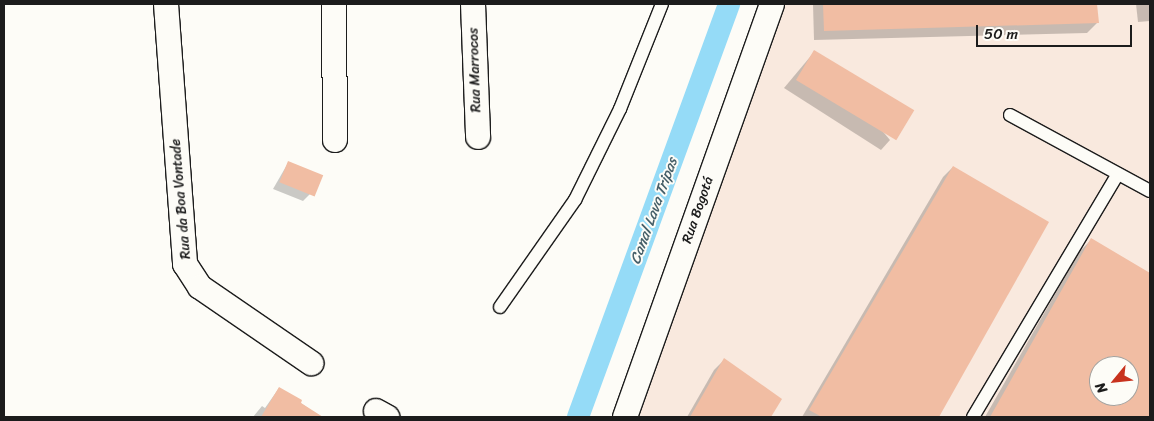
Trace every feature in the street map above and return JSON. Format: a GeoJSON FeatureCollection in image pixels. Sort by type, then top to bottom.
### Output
{"type":"FeatureCollection","features":[{"type":"Feature","properties":{"kind":"street","name":"Rua da Boa Vontade"},"geometry":{"type":"LineString","coordinates":[[166,4],[185,264],[200,288],[311,363]]}},
{"type":"Feature","properties":{"kind":"street"},"geometry":{"type":"LineString","coordinates":[[334,4],[335,140]]}},
{"type":"Feature","properties":{"kind":"street","name":"Rua Marrocos"},"geometry":{"type":"LineString","coordinates":[[473,4],[478,137]]}},
{"type":"Feature","properties":{"kind":"street","name":"Rua Bogotá"},"geometry":{"type":"LineString","coordinates":[[625,417],[772,4]]}},
{"type":"Feature","properties":{"kind":"lane"},"geometry":{"type":"LineString","coordinates":[[500,307],[575,200],[620,109],[662,4]]}},
{"type":"Feature","properties":{"kind":"lane"},"geometry":{"type":"LineString","coordinates":[[1010,116],[1150,191]]}},
{"type":"Feature","properties":{"kind":"lane"},"geometry":{"type":"LineString","coordinates":[[973,417],[1118,174]]}},
{"type":"Feature","properties":{"kind":"shaded area"},"geometry":{"type":"Polygon","coordinates":[[[772,4],[1150,4],[1150,417],[628,417],[772,4]]]}},
{"type":"Feature","properties":{"kind":"building"},"geometry":{"type":"Polygon","coordinates":[[[823,4],[1097,4],[1099,23],[824,31],[823,4]]]}},
{"type":"Feature","properties":{"kind":"building"},"geometry":{"type":"Polygon","coordinates":[[[814,50],[914,110],[896,140],[796,80],[814,50]]]}},
{"type":"Feature","properties":{"kind":"building"},"geometry":{"type":"Polygon","coordinates":[[[288,161],[323,175],[315,197],[279,182],[288,161]]]}},
{"type":"Feature","properties":{"kind":"building"},"geometry":{"type":"Polygon","coordinates":[[[953,166],[1049,222],[939,417],[822,417],[809,410],[953,166]]]}},
{"type":"Feature","properties":{"kind":"building"},"geometry":{"type":"Polygon","coordinates":[[[1091,238],[1150,273],[1150,417],[990,417],[1091,238]]]}},
{"type":"Feature","properties":{"kind":"building"},"geometry":{"type":"Polygon","coordinates":[[[724,358],[782,399],[771,417],[690,417],[724,358]]]}},
{"type":"Feature","properties":{"kind":"building"},"geometry":{"type":"Polygon","coordinates":[[[279,387],[302,400],[301,403],[323,417],[261,417],[279,387]]]}},
{"type":"Feature","properties":{"kind":"waterway","name":"Canal Lava Tripas"},"geometry":{"type":"LineString","coordinates":[[578,417],[729,4]]}}]}
